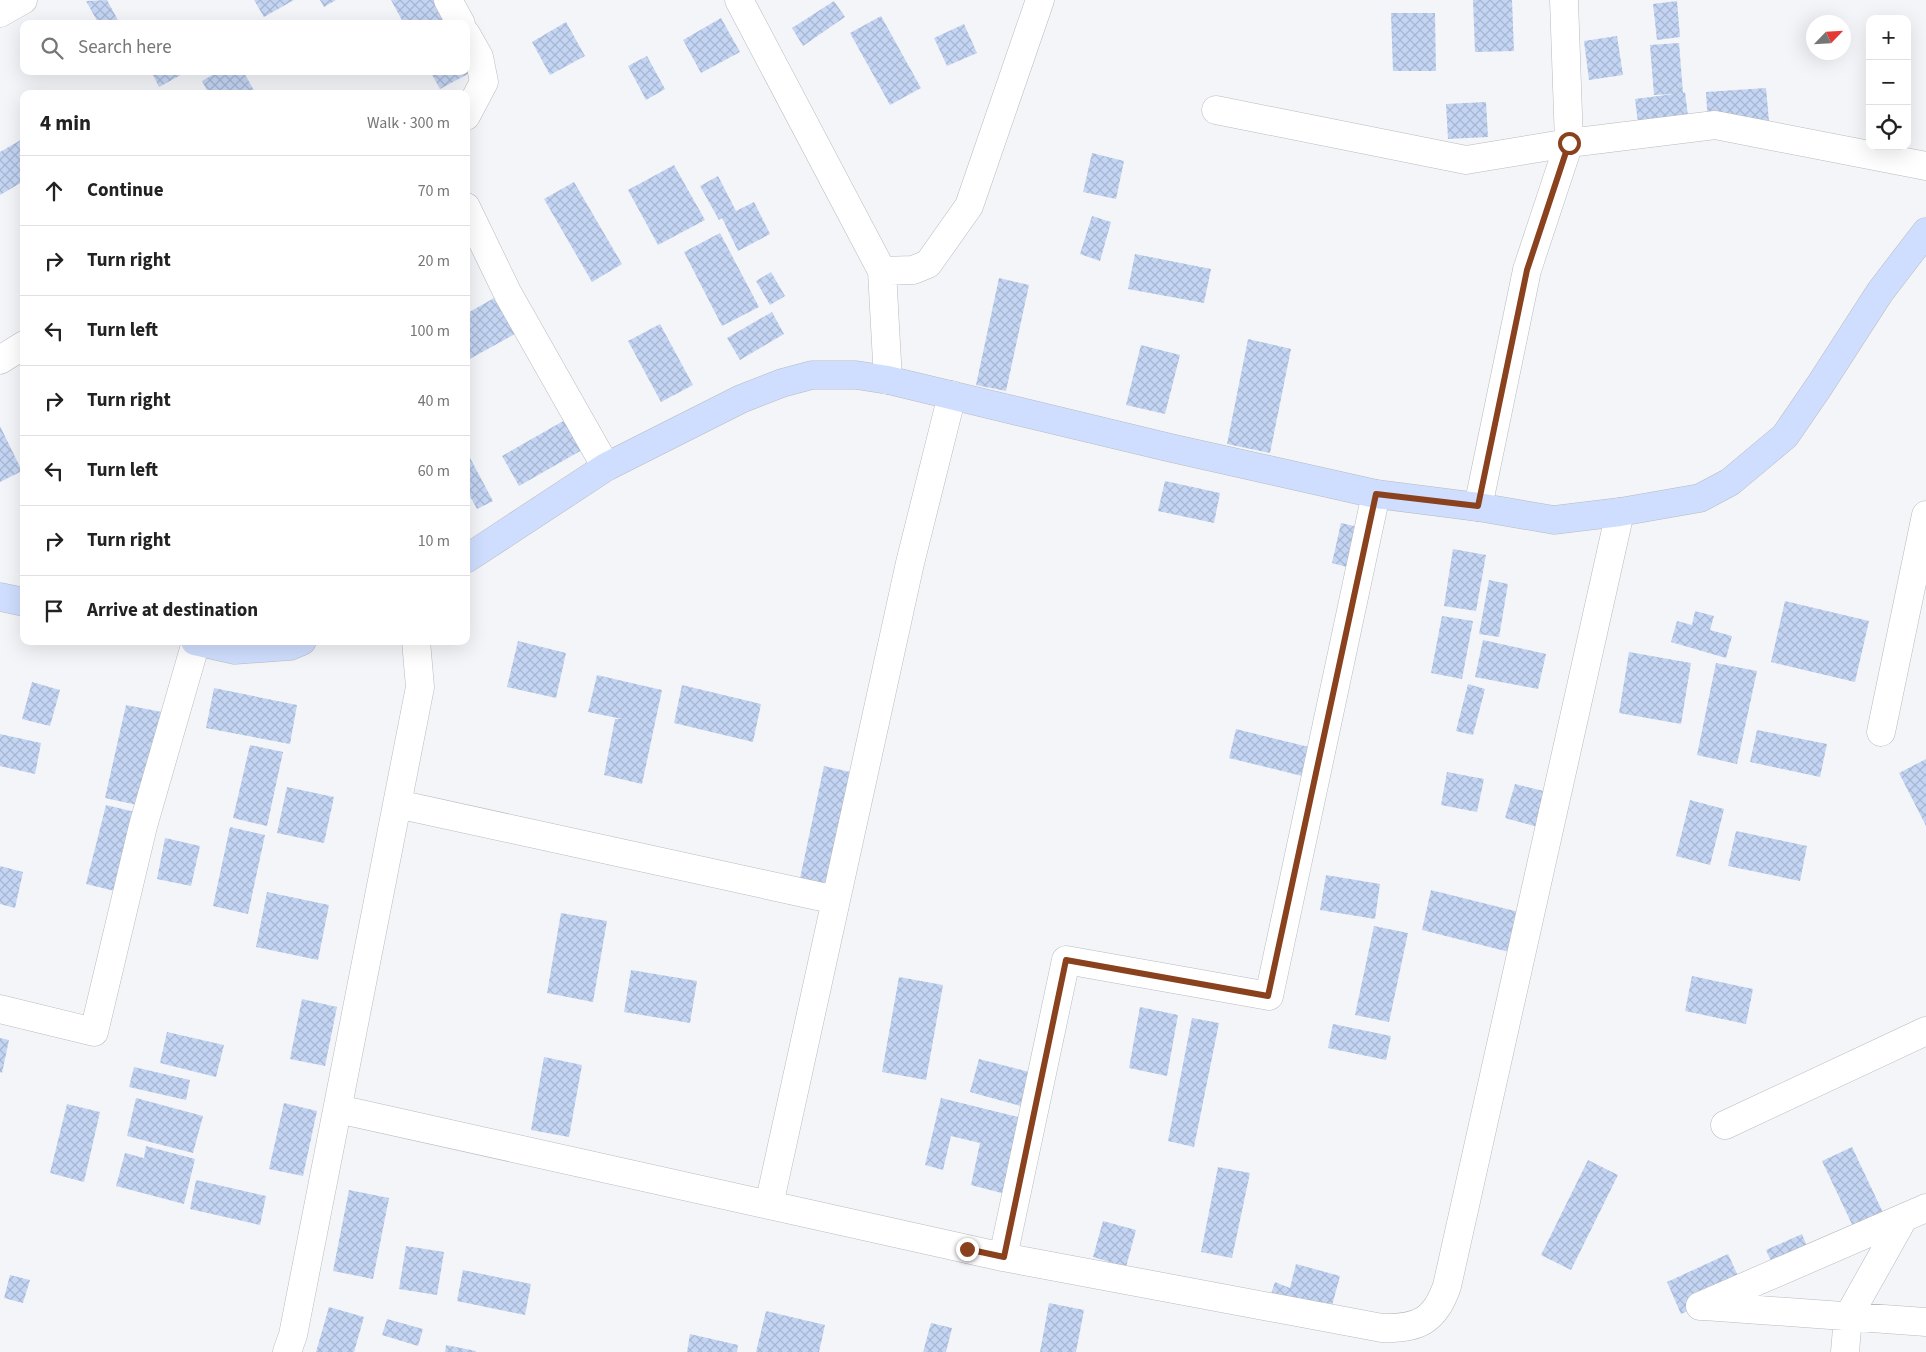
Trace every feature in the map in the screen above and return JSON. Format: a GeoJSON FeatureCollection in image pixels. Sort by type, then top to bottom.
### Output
{"type":"FeatureCollection","features":[{"type":"Feature","properties":{"kind":"street"},"geometry":{"type":"LineString","coordinates":[[0,14],[23,0]]}},
{"type":"Feature","properties":{"kind":"street"},"geometry":{"type":"LineString","coordinates":[[448,0],[459,20]]}},
{"type":"Feature","properties":{"kind":"street"},"geometry":{"type":"LineString","coordinates":[[739,0],[882,271],[888,380]]}},
{"type":"Feature","properties":{"kind":"street"},"geometry":{"type":"LineString","coordinates":[[882,271],[913,270],[928,264],[969,206],[1040,0]]}},
{"type":"Feature","properties":{"kind":"street"},"geometry":{"type":"LineString","coordinates":[[1478,506],[1527,270],[1569,143],[1564,0]]}},
{"type":"Feature","properties":{"kind":"street"},"geometry":{"type":"LineString","coordinates":[[470,41],[479,57],[484,82],[470,108]]}},
{"type":"Feature","properties":{"kind":"street"},"geometry":{"type":"LineString","coordinates":[[1216,110],[1466,160],[1569,143],[1715,125],[1926,166]]}},
{"type":"Feature","properties":{"kind":"street"},"geometry":{"type":"LineString","coordinates":[[470,215],[508,294],[606,467]]}},
{"type":"Feature","properties":{"kind":"street"},"geometry":{"type":"LineString","coordinates":[[470,556],[606,467],[741,399],[782,383],[812,375],[856,374],[888,380],[1171,448],[1376,494],[1478,506],[1554,520],[1620,512],[1700,498],[1730,482],[1785,436],[1880,292],[1926,232]]}},
{"type":"Feature","properties":{"kind":"street"},"geometry":{"type":"LineString","coordinates":[[0,360],[20,348]]}},
{"type":"Feature","properties":{"kind":"street"},"geometry":{"type":"LineString","coordinates":[[769,1205],[910,563],[952,395]]}},
{"type":"Feature","properties":{"kind":"street"},"geometry":{"type":"LineString","coordinates":[[1004,1257],[1066,960],[1268,996],[1376,494]]}},
{"type":"Feature","properties":{"kind":"street"},"geometry":{"type":"LineString","coordinates":[[338,1109],[1004,1257],[1382,1328],[1399,1329],[1414,1326],[1426,1320],[1435,1312],[1442,1302],[1447,1286],[1620,512]]}},
{"type":"Feature","properties":{"kind":"street"},"geometry":{"type":"LineString","coordinates":[[1881,732],[1926,515]]}},
{"type":"Feature","properties":{"kind":"street"},"geometry":{"type":"LineString","coordinates":[[0,597],[20,601]]}},
{"type":"Feature","properties":{"kind":"street"},"geometry":{"type":"LineString","coordinates":[[0,1009],[94,1032],[143,826],[195,645]]}},
{"type":"Feature","properties":{"kind":"street"},"geometry":{"type":"LineString","coordinates":[[214,645],[236,650],[292,645]]}},
{"type":"Feature","properties":{"kind":"street"},"geometry":{"type":"LineString","coordinates":[[286,1352],[293,1334],[420,687],[416,645]]}},
{"type":"Feature","properties":{"kind":"street"},"geometry":{"type":"LineString","coordinates":[[397,804],[836,900]]}},
{"type":"Feature","properties":{"kind":"street"},"geometry":{"type":"LineString","coordinates":[[1725,1125],[1926,1031]]}},
{"type":"Feature","properties":{"kind":"street"},"geometry":{"type":"LineString","coordinates":[[1914,1214],[1700,1306],[1926,1322]]}},
{"type":"Feature","properties":{"kind":"street"},"geometry":{"type":"LineString","coordinates":[[1845,1352],[1848,1317],[1914,1214]]}},
{"type":"Feature","properties":{"kind":"building"},"geometry":{"type":"Polygon","coordinates":[[[107,0],[118,20],[97,20],[86,1],[107,0]]]}},
{"type":"Feature","properties":{"kind":"building"},"geometry":{"type":"Polygon","coordinates":[[[254,0],[294,0],[264,17],[254,0]]]}},
{"type":"Feature","properties":{"kind":"building"},"geometry":{"type":"Polygon","coordinates":[[[320,0],[336,0],[324,7],[320,0]]]}},
{"type":"Feature","properties":{"kind":"building"},"geometry":{"type":"Polygon","coordinates":[[[391,0],[439,0],[450,20],[402,20],[391,0]]]}},
{"type":"Feature","properties":{"kind":"building"},"geometry":{"type":"Polygon","coordinates":[[[1473,0],[1512,0],[1514,51],[1475,52],[1473,0]]]}},
{"type":"Feature","properties":{"kind":"building"},"geometry":{"type":"Polygon","coordinates":[[[834,1],[845,17],[803,46],[792,28],[834,1]]]}},
{"type":"Feature","properties":{"kind":"building"},"geometry":{"type":"Polygon","coordinates":[[[1677,1],[1680,37],[1657,40],[1653,4],[1677,1]]]}},
{"type":"Feature","properties":{"kind":"building"},"geometry":{"type":"Polygon","coordinates":[[[1391,13],[1435,13],[1436,71],[1393,71],[1391,13]]]}},
{"type":"Feature","properties":{"kind":"building"},"geometry":{"type":"Polygon","coordinates":[[[881,16],[921,88],[890,105],[850,33],[881,16]]]}},
{"type":"Feature","properties":{"kind":"building"},"geometry":{"type":"Polygon","coordinates":[[[721,18],[740,52],[701,73],[683,40],[721,18]]]}},
{"type":"Feature","properties":{"kind":"building"},"geometry":{"type":"Polygon","coordinates":[[[566,22],[585,56],[550,75],[532,42],[566,22]]]}},
{"type":"Feature","properties":{"kind":"building"},"geometry":{"type":"Polygon","coordinates":[[[964,24],[977,53],[947,66],[934,38],[964,24]]]}},
{"type":"Feature","properties":{"kind":"building"},"geometry":{"type":"Polygon","coordinates":[[[1617,36],[1623,75],[1589,80],[1584,41],[1617,36]]]}},
{"type":"Feature","properties":{"kind":"building"},"geometry":{"type":"Polygon","coordinates":[[[1679,43],[1683,93],[1685,92],[1689,124],[1639,131],[1635,99],[1674,94],[1654,95],[1650,45],[1679,43]]]}},
{"type":"Feature","properties":{"kind":"building"},"geometry":{"type":"Polygon","coordinates":[[[470,56],[477,69],[470,73],[470,56]]]}},
{"type":"Feature","properties":{"kind":"building"},"geometry":{"type":"Polygon","coordinates":[[[647,56],[665,89],[646,100],[628,66],[647,56]]]}},
{"type":"Feature","properties":{"kind":"building"},"geometry":{"type":"Polygon","coordinates":[[[153,75],[181,75],[159,87],[153,75]]]}},
{"type":"Feature","properties":{"kind":"building"},"geometry":{"type":"Polygon","coordinates":[[[212,75],[245,75],[254,90],[207,90],[202,81],[212,75]]]}},
{"type":"Feature","properties":{"kind":"building"},"geometry":{"type":"Polygon","coordinates":[[[432,75],[466,75],[440,89],[432,75]]]}},
{"type":"Feature","properties":{"kind":"building"},"geometry":{"type":"Polygon","coordinates":[[[1766,88],[1769,121],[1708,126],[1706,92],[1766,88]]]}},
{"type":"Feature","properties":{"kind":"building"},"geometry":{"type":"Polygon","coordinates":[[[1486,102],[1488,137],[1448,139],[1446,104],[1486,102]]]}},
{"type":"Feature","properties":{"kind":"building"},"geometry":{"type":"Polygon","coordinates":[[[20,140],[20,183],[0,195],[0,152],[20,140]]]}},
{"type":"Feature","properties":{"kind":"building"},"geometry":{"type":"Polygon","coordinates":[[[1092,153],[1124,161],[1116,199],[1083,192],[1092,153]]]}},
{"type":"Feature","properties":{"kind":"building"},"geometry":{"type":"Polygon","coordinates":[[[674,165],[705,220],[658,245],[628,190],[674,165]]]}},
{"type":"Feature","properties":{"kind":"building"},"geometry":{"type":"Polygon","coordinates":[[[718,176],[736,211],[754,202],[770,234],[738,251],[722,218],[719,220],[700,186],[718,176]]]}},
{"type":"Feature","properties":{"kind":"building"},"geometry":{"type":"Polygon","coordinates":[[[574,182],[622,264],[592,282],[544,199],[574,182]]]}},
{"type":"Feature","properties":{"kind":"building"},"geometry":{"type":"Polygon","coordinates":[[[1092,216],[1111,222],[1100,261],[1080,254],[1092,216]]]}},
{"type":"Feature","properties":{"kind":"building"},"geometry":{"type":"Polygon","coordinates":[[[720,233],[759,307],[722,326],[684,252],[720,233]]]}},
{"type":"Feature","properties":{"kind":"building"},"geometry":{"type":"Polygon","coordinates":[[[1135,254],[1211,269],[1204,303],[1128,289],[1135,254]]]}},
{"type":"Feature","properties":{"kind":"building"},"geometry":{"type":"Polygon","coordinates":[[[771,272],[785,296],[770,305],[756,281],[771,272]]]}},
{"type":"Feature","properties":{"kind":"building"},"geometry":{"type":"Polygon","coordinates":[[[999,278],[1029,285],[1006,391],[976,385],[999,278]]]}},
{"type":"Feature","properties":{"kind":"building"},"geometry":{"type":"Polygon","coordinates":[[[494,298],[515,334],[470,359],[470,312],[494,298]]]}},
{"type":"Feature","properties":{"kind":"building"},"geometry":{"type":"Polygon","coordinates":[[[772,312],[784,334],[740,360],[727,338],[772,312]]]}},
{"type":"Feature","properties":{"kind":"building"},"geometry":{"type":"Polygon","coordinates":[[[660,324],[693,385],[661,402],[628,341],[660,324]]]}},
{"type":"Feature","properties":{"kind":"building"},"geometry":{"type":"Polygon","coordinates":[[[1248,339],[1291,349],[1270,453],[1227,444],[1248,339]]]}},
{"type":"Feature","properties":{"kind":"building"},"geometry":{"type":"Polygon","coordinates":[[[1141,345],[1180,355],[1165,414],[1126,405],[1141,345]]]}},
{"type":"Feature","properties":{"kind":"building"},"geometry":{"type":"Polygon","coordinates":[[[565,420],[582,450],[519,486],[502,456],[565,420]]]}},
{"type":"Feature","properties":{"kind":"building"},"geometry":{"type":"Polygon","coordinates":[[[0,426],[20,467],[20,472],[0,482],[0,426]]]}},
{"type":"Feature","properties":{"kind":"building"},"geometry":{"type":"Polygon","coordinates":[[[470,458],[493,501],[477,509],[470,496],[470,458]]]}},
{"type":"Feature","properties":{"kind":"building"},"geometry":{"type":"Polygon","coordinates":[[[1165,481],[1220,493],[1214,523],[1158,511],[1165,481]]]}},
{"type":"Feature","properties":{"kind":"building"},"geometry":{"type":"Polygon","coordinates":[[[1341,523],[1363,528],[1354,569],[1332,563],[1341,523]]]}},
{"type":"Feature","properties":{"kind":"building"},"geometry":{"type":"Polygon","coordinates":[[[1453,549],[1486,555],[1476,611],[1444,606],[1453,549]]]}},
{"type":"Feature","properties":{"kind":"building"},"geometry":{"type":"Polygon","coordinates":[[[1489,580],[1508,584],[1499,637],[1479,634],[1489,580]]]}},
{"type":"Feature","properties":{"kind":"building"},"geometry":{"type":"Polygon","coordinates":[[[1785,601],[1869,621],[1855,682],[1771,662],[1785,601]]]}},
{"type":"Feature","properties":{"kind":"building"},"geometry":{"type":"Polygon","coordinates":[[[1695,611],[1714,616],[1710,630],[1732,636],[1726,658],[1671,642],[1677,621],[1692,625],[1695,611]]]}},
{"type":"Feature","properties":{"kind":"building"},"geometry":{"type":"Polygon","coordinates":[[[1442,616],[1473,621],[1462,679],[1431,673],[1442,616]]]}},
{"type":"Feature","properties":{"kind":"building"},"geometry":{"type":"Polygon","coordinates":[[[1483,640],[1546,654],[1538,689],[1475,677],[1483,640]]]}},
{"type":"Feature","properties":{"kind":"building"},"geometry":{"type":"Polygon","coordinates":[[[518,641],[566,653],[556,698],[507,687],[518,641]]]}},
{"type":"Feature","properties":{"kind":"building"},"geometry":{"type":"Polygon","coordinates":[[[1629,652],[1691,663],[1681,724],[1619,713],[1629,652]]]}},
{"type":"Feature","properties":{"kind":"building"},"geometry":{"type":"Polygon","coordinates":[[[1716,663],[1757,671],[1737,764],[1697,755],[1716,663]]]}},
{"type":"Feature","properties":{"kind":"building"},"geometry":{"type":"Polygon","coordinates":[[[597,675],[662,690],[642,784],[604,775],[615,719],[622,719],[588,712],[597,675]]]}},
{"type":"Feature","properties":{"kind":"building"},"geometry":{"type":"Polygon","coordinates":[[[32,682],[60,690],[50,726],[22,719],[32,682]]]}},
{"type":"Feature","properties":{"kind":"building"},"geometry":{"type":"Polygon","coordinates":[[[1468,684],[1485,689],[1473,735],[1456,731],[1468,684]]]}},
{"type":"Feature","properties":{"kind":"building"},"geometry":{"type":"Polygon","coordinates":[[[682,685],[761,704],[753,742],[674,723],[682,685]]]}},
{"type":"Feature","properties":{"kind":"building"},"geometry":{"type":"Polygon","coordinates":[[[214,688],[297,705],[290,744],[206,728],[214,688]]]}},
{"type":"Feature","properties":{"kind":"building"},"geometry":{"type":"Polygon","coordinates":[[[126,705],[162,712],[142,806],[105,798],[126,705]]]}},
{"type":"Feature","properties":{"kind":"building"},"geometry":{"type":"Polygon","coordinates":[[[1236,729],[1313,748],[1306,777],[1229,758],[1236,729]]]}},
{"type":"Feature","properties":{"kind":"building"},"geometry":{"type":"Polygon","coordinates":[[[1757,730],[1827,744],[1820,777],[1750,762],[1757,730]]]}},
{"type":"Feature","properties":{"kind":"building"},"geometry":{"type":"Polygon","coordinates":[[[0,734],[41,743],[35,774],[0,766],[0,734]]]}},
{"type":"Feature","properties":{"kind":"building"},"geometry":{"type":"Polygon","coordinates":[[[250,745],[283,752],[267,826],[233,818],[250,745]]]}},
{"type":"Feature","properties":{"kind":"building"},"geometry":{"type":"Polygon","coordinates":[[[1926,759],[1926,826],[1899,773],[1926,759]]]}},
{"type":"Feature","properties":{"kind":"building"},"geometry":{"type":"Polygon","coordinates":[[[824,766],[859,774],[833,891],[799,883],[824,766]]]}},
{"type":"Feature","properties":{"kind":"building"},"geometry":{"type":"Polygon","coordinates":[[[1447,772],[1484,779],[1477,812],[1441,805],[1447,772]]]}},
{"type":"Feature","properties":{"kind":"building"},"geometry":{"type":"Polygon","coordinates":[[[1515,784],[1548,792],[1538,827],[1505,818],[1515,784]]]}},
{"type":"Feature","properties":{"kind":"building"},"geometry":{"type":"Polygon","coordinates":[[[287,787],[334,797],[324,843],[277,833],[287,787]]]}},
{"type":"Feature","properties":{"kind":"building"},"geometry":{"type":"Polygon","coordinates":[[[1690,800],[1724,809],[1710,865],[1676,856],[1690,800]]]}},
{"type":"Feature","properties":{"kind":"building"},"geometry":{"type":"Polygon","coordinates":[[[106,805],[143,814],[123,893],[86,884],[106,805]]]}},
{"type":"Feature","properties":{"kind":"building"},"geometry":{"type":"Polygon","coordinates":[[[230,827],[265,835],[248,914],[213,906],[230,827]]]}},
{"type":"Feature","properties":{"kind":"building"},"geometry":{"type":"Polygon","coordinates":[[[1736,831],[1807,846],[1800,881],[1728,866],[1736,831]]]}},
{"type":"Feature","properties":{"kind":"building"},"geometry":{"type":"Polygon","coordinates":[[[165,838],[200,846],[191,886],[157,879],[165,838]]]}},
{"type":"Feature","properties":{"kind":"building"},"geometry":{"type":"Polygon","coordinates":[[[0,866],[23,872],[15,908],[0,904],[0,866]]]}},
{"type":"Feature","properties":{"kind":"building"},"geometry":{"type":"Polygon","coordinates":[[[1326,875],[1380,884],[1375,919],[1320,910],[1326,875]]]}},
{"type":"Feature","properties":{"kind":"building"},"geometry":{"type":"Polygon","coordinates":[[[1431,890],[1523,913],[1513,953],[1422,930],[1431,890]]]}},
{"type":"Feature","properties":{"kind":"building"},"geometry":{"type":"Polygon","coordinates":[[[267,892],[329,905],[318,960],[256,947],[267,892]]]}},
{"type":"Feature","properties":{"kind":"building"},"geometry":{"type":"Polygon","coordinates":[[[561,913],[607,921],[593,1002],[547,993],[561,913]]]}},
{"type":"Feature","properties":{"kind":"building"},"geometry":{"type":"Polygon","coordinates":[[[1374,926],[1408,933],[1389,1022],[1355,1015],[1374,926]]]}},
{"type":"Feature","properties":{"kind":"building"},"geometry":{"type":"Polygon","coordinates":[[[631,970],[697,981],[690,1023],[624,1012],[631,970]]]}},
{"type":"Feature","properties":{"kind":"building"},"geometry":{"type":"Polygon","coordinates":[[[1692,976],[1753,989],[1746,1024],[1685,1011],[1692,976]]]}},
{"type":"Feature","properties":{"kind":"building"},"geometry":{"type":"Polygon","coordinates":[[[899,977],[943,985],[926,1080],[882,1072],[899,977]]]}},
{"type":"Feature","properties":{"kind":"building"},"geometry":{"type":"Polygon","coordinates":[[[302,999],[337,1007],[325,1066],[290,1059],[302,999]]]}},
{"type":"Feature","properties":{"kind":"building"},"geometry":{"type":"Polygon","coordinates":[[[1140,1007],[1178,1015],[1167,1076],[1129,1068],[1140,1007]]]}},
{"type":"Feature","properties":{"kind":"building"},"geometry":{"type":"Polygon","coordinates":[[[1192,1018],[1219,1023],[1194,1147],[1168,1141],[1192,1018]]]}},
{"type":"Feature","properties":{"kind":"building"},"geometry":{"type":"Polygon","coordinates":[[[1333,1024],[1391,1036],[1386,1060],[1328,1048],[1333,1024]]]}},
{"type":"Feature","properties":{"kind":"building"},"geometry":{"type":"Polygon","coordinates":[[[167,1032],[224,1045],[216,1077],[160,1063],[167,1032]]]}},
{"type":"Feature","properties":{"kind":"building"},"geometry":{"type":"Polygon","coordinates":[[[0,1038],[9,1040],[2,1073],[0,1072],[0,1038]]]}},
{"type":"Feature","properties":{"kind":"building"},"geometry":{"type":"Polygon","coordinates":[[[544,1057],[582,1065],[569,1137],[531,1130],[544,1057]]]}},
{"type":"Feature","properties":{"kind":"building"},"geometry":{"type":"Polygon","coordinates":[[[979,1059],[1037,1074],[1028,1108],[970,1092],[979,1059]]]}},
{"type":"Feature","properties":{"kind":"building"},"geometry":{"type":"Polygon","coordinates":[[[134,1067],[190,1080],[186,1100],[129,1087],[134,1067]]]}},
{"type":"Feature","properties":{"kind":"building"},"geometry":{"type":"Polygon","coordinates":[[[136,1098],[203,1116],[193,1153],[127,1136],[136,1098]]]}},
{"type":"Feature","properties":{"kind":"building"},"geometry":{"type":"Polygon","coordinates":[[[941,1098],[1026,1119],[1009,1195],[971,1185],[980,1143],[951,1136],[943,1170],[925,1165],[941,1098]]]}},
{"type":"Feature","properties":{"kind":"building"},"geometry":{"type":"Polygon","coordinates":[[[284,1103],[317,1111],[303,1176],[269,1169],[284,1103]]]}},
{"type":"Feature","properties":{"kind":"building"},"geometry":{"type":"Polygon","coordinates":[[[67,1104],[100,1112],[84,1182],[50,1173],[67,1104]]]}},
{"type":"Feature","properties":{"kind":"building"},"geometry":{"type":"Polygon","coordinates":[[[146,1146],[195,1159],[184,1204],[116,1186],[125,1153],[144,1158],[146,1146]]]}},
{"type":"Feature","properties":{"kind":"building"},"geometry":{"type":"Polygon","coordinates":[[[1852,1147],[1887,1221],[1857,1235],[1822,1161],[1852,1147]]]}},
{"type":"Feature","properties":{"kind":"building"},"geometry":{"type":"Polygon","coordinates":[[[1588,1160],[1618,1175],[1571,1270],[1541,1255],[1588,1160]]]}},
{"type":"Feature","properties":{"kind":"building"},"geometry":{"type":"Polygon","coordinates":[[[1218,1167],[1250,1173],[1232,1258],[1201,1252],[1218,1167]]]}},
{"type":"Feature","properties":{"kind":"building"},"geometry":{"type":"Polygon","coordinates":[[[196,1180],[266,1196],[260,1225],[190,1209],[196,1180]]]}},
{"type":"Feature","properties":{"kind":"building"},"geometry":{"type":"Polygon","coordinates":[[[349,1190],[389,1198],[373,1279],[333,1271],[349,1190]]]}},
{"type":"Feature","properties":{"kind":"building"},"geometry":{"type":"Polygon","coordinates":[[[1103,1221],[1136,1230],[1126,1267],[1093,1257],[1103,1221]]]}},
{"type":"Feature","properties":{"kind":"building"},"geometry":{"type":"Polygon","coordinates":[[[1802,1234],[1811,1256],[1776,1272],[1766,1250],[1802,1234]]]}},
{"type":"Feature","properties":{"kind":"building"},"geometry":{"type":"Polygon","coordinates":[[[406,1246],[444,1252],[437,1295],[399,1289],[406,1246]]]}},
{"type":"Feature","properties":{"kind":"building"},"geometry":{"type":"Polygon","coordinates":[[[1728,1254],[1743,1287],[1681,1314],[1667,1282],[1728,1254]]]}},
{"type":"Feature","properties":{"kind":"building"},"geometry":{"type":"Polygon","coordinates":[[[1296,1264],[1340,1276],[1330,1313],[1271,1294],[1275,1282],[1290,1288],[1296,1264]]]}},
{"type":"Feature","properties":{"kind":"building"},"geometry":{"type":"Polygon","coordinates":[[[463,1270],[531,1284],[525,1315],[457,1301],[463,1270]]]}},
{"type":"Feature","properties":{"kind":"building"},"geometry":{"type":"Polygon","coordinates":[[[10,1275],[30,1280],[23,1303],[4,1298],[10,1275]]]}},
{"type":"Feature","properties":{"kind":"building"},"geometry":{"type":"Polygon","coordinates":[[[1049,1303],[1084,1310],[1076,1352],[1040,1352],[1049,1303]]]}},
{"type":"Feature","properties":{"kind":"building"},"geometry":{"type":"Polygon","coordinates":[[[329,1307],[364,1317],[354,1352],[316,1352],[329,1307]]]}},
{"type":"Feature","properties":{"kind":"building"},"geometry":{"type":"Polygon","coordinates":[[[766,1311],[825,1325],[819,1352],[756,1352],[766,1311]]]}},
{"type":"Feature","properties":{"kind":"building"},"geometry":{"type":"Polygon","coordinates":[[[387,1319],[423,1329],[418,1346],[382,1335],[387,1319]]]}},
{"type":"Feature","properties":{"kind":"building"},"geometry":{"type":"Polygon","coordinates":[[[931,1323],[952,1328],[946,1352],[923,1352],[931,1323]]]}},
{"type":"Feature","properties":{"kind":"building"},"geometry":{"type":"Polygon","coordinates":[[[690,1334],[738,1345],[737,1352],[687,1352],[690,1334]]]}},
{"type":"Feature","properties":{"kind":"building"},"geometry":{"type":"Polygon","coordinates":[[[446,1345],[476,1351],[476,1352],[445,1352],[446,1345]]]}},
{"type":"Feature","properties":{"kind":"route"},"geometry":{"type":"LineString","coordinates":[[967,1249],[1004,1257],[1066,960],[1268,996],[1376,494],[1478,506],[1527,270],[1569,143]]}}]}
